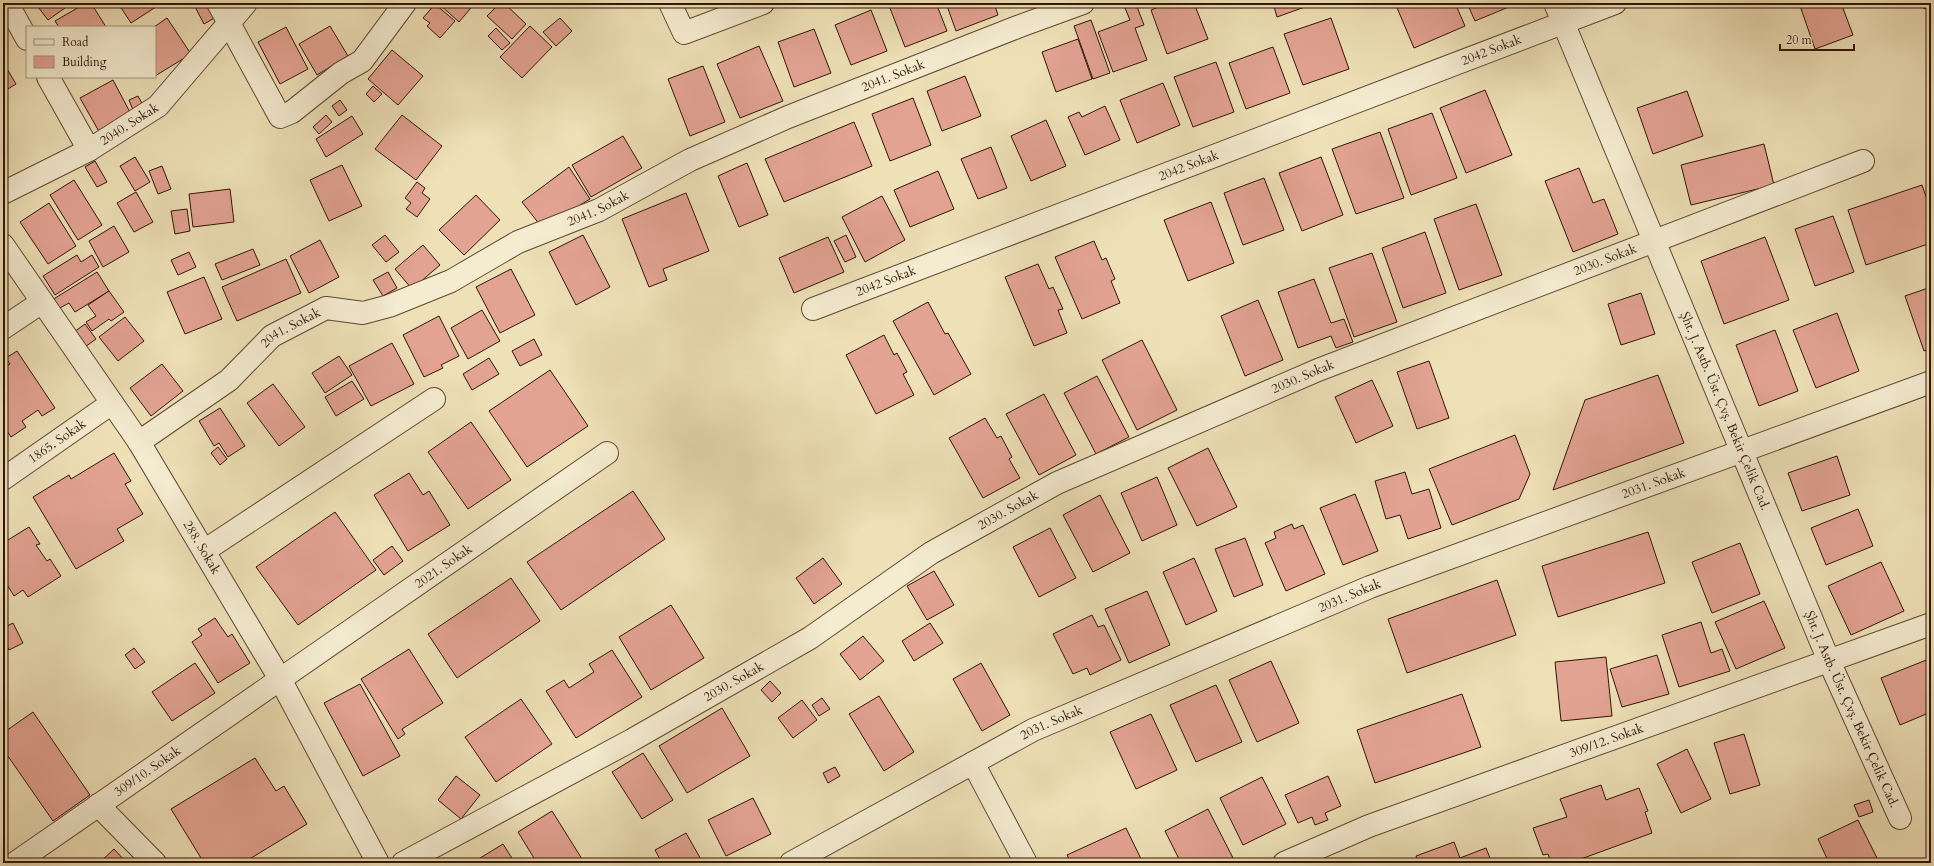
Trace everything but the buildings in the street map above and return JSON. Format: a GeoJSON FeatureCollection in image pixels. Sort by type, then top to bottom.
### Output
{"type":"FeatureCollection","features":[{"type":"Feature","properties":{"kind":"street"},"geometry":{"type":"LineString","coordinates":[[7,3],[26,37]]}},
{"type":"Feature","properties":{"kind":"street"},"geometry":{"type":"LineString","coordinates":[[218,3],[280,118],[292,112],[341,74],[362,61],[405,3]]}},
{"type":"Feature","properties":{"kind":"street","name":"2040. Sokak"},"geometry":{"type":"LineString","coordinates":[[3,193],[89,150],[158,106],[246,3]]}},
{"type":"Feature","properties":{"kind":"street"},"geometry":{"type":"LineString","coordinates":[[670,3],[684,33],[763,3]]}},
{"type":"Feature","properties":{"kind":"street","name":"2041. Sokak"},"geometry":{"type":"LineString","coordinates":[[139,442],[229,380],[272,336],[326,308],[363,313],[389,306],[451,281],[518,242],[599,210],[704,154],[788,117],[1082,3]]}},
{"type":"Feature","properties":{"kind":"street","name":"Şht. J. Astb. Üst. Çvş. Bekir Çelik Cad."},"geometry":{"type":"LineString","coordinates":[[1555,3],[1743,451],[1829,661],[1900,818]]}},
{"type":"Feature","properties":{"kind":"street","name":"2042 Sokak"},"geometry":{"type":"LineString","coordinates":[[813,309],[1615,3]]}},
{"type":"Feature","properties":{"kind":"street"},"geometry":{"type":"LineString","coordinates":[[49,78],[89,150]]}},
{"type":"Feature","properties":{"kind":"street","name":"2030. Sokak"},"geometry":{"type":"LineString","coordinates":[[403,863],[632,740],[810,638],[931,553],[1057,483],[1318,370],[1864,161]]}},
{"type":"Feature","properties":{"kind":"street","name":"288. Sokak"},"geometry":{"type":"LineString","coordinates":[[3,245],[139,442],[280,679],[378,863]]}},
{"type":"Feature","properties":{"kind":"street"},"geometry":{"type":"LineString","coordinates":[[3,328],[42,302]]}},
{"type":"Feature","properties":{"kind":"street","name":"2031. Sokak"},"geometry":{"type":"LineString","coordinates":[[791,863],[1033,730],[1370,587],[1931,382]]}},
{"type":"Feature","properties":{"kind":"street"},"geometry":{"type":"LineString","coordinates":[[204,551],[434,399]]}},
{"type":"Feature","properties":{"kind":"street","name":"1865. Sokak"},"geometry":{"type":"LineString","coordinates":[[3,479],[112,403]]}},
{"type":"Feature","properties":{"kind":"street","name":"2021. Sokak"},"geometry":{"type":"LineString","coordinates":[[280,679],[608,453]]}},
{"type":"Feature","properties":{"kind":"street","name":"309/12. Sokak"},"geometry":{"type":"LineString","coordinates":[[1284,863],[1369,826],[1931,624]]}},
{"type":"Feature","properties":{"kind":"street","name":"309/10. Sokak"},"geometry":{"type":"LineString","coordinates":[[15,863],[280,679]]}},
{"type":"Feature","properties":{"kind":"street"},"geometry":{"type":"LineString","coordinates":[[973,763],[1026,863]]}},
{"type":"Feature","properties":{"kind":"street"},"geometry":{"type":"LineString","coordinates":[[98,805],[155,863]]}}]}
